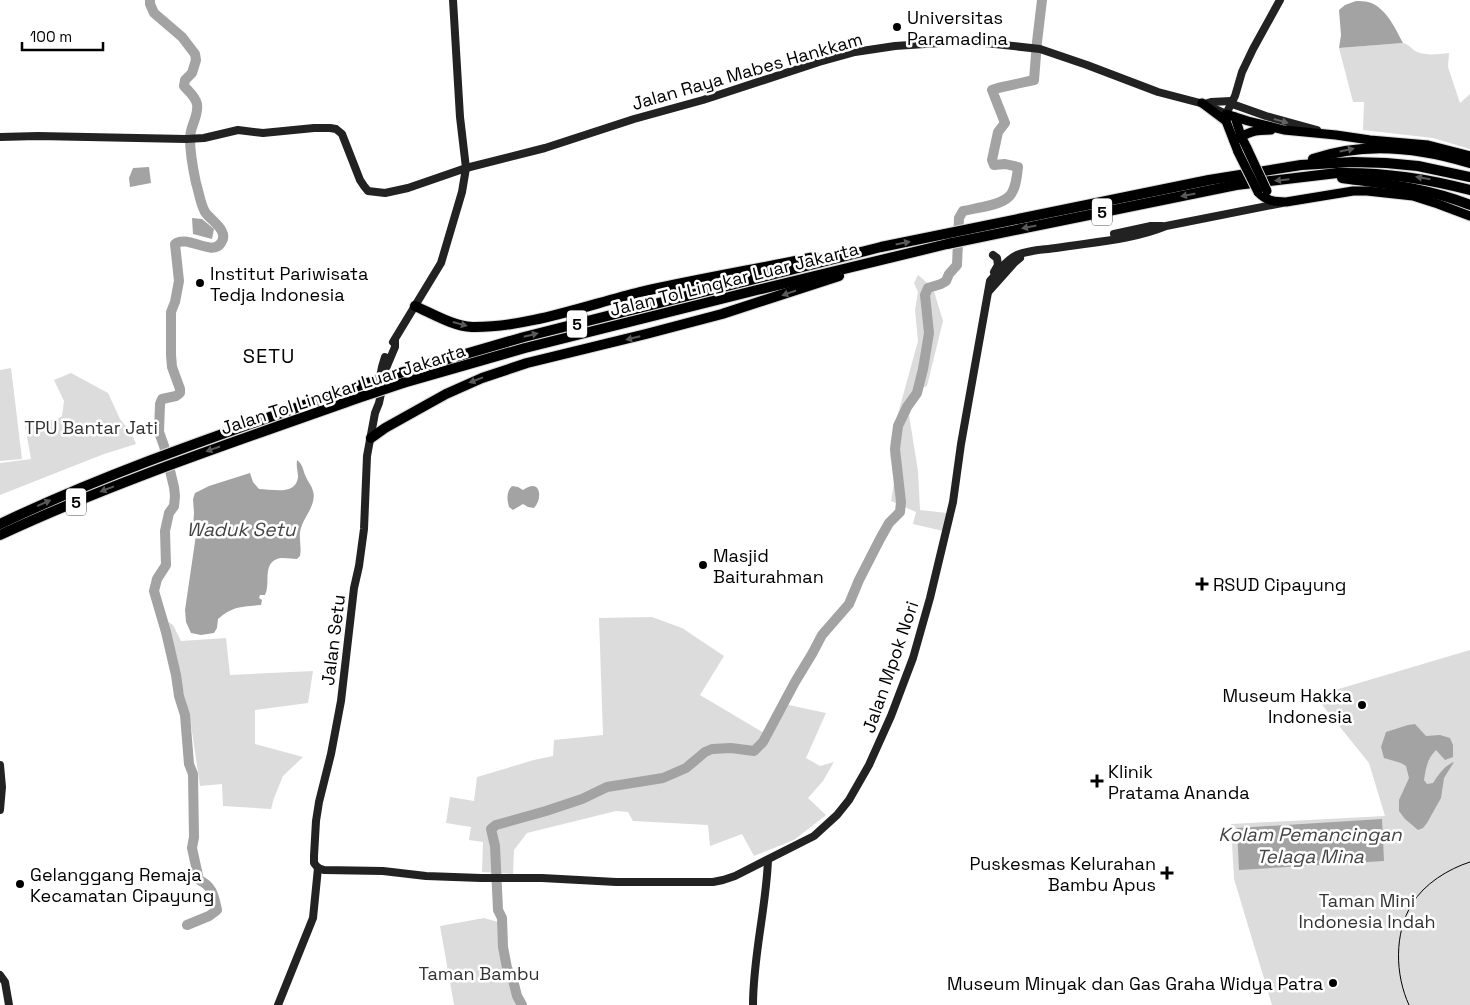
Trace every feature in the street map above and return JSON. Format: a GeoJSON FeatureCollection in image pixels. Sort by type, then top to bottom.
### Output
{"type":"FeatureCollection","features":[{"type":"Feature","properties":{"kind":"highway"},"geometry":{"type":"LineString","coordinates":[[1301,165],[1318,157],[1367,147],[1417,151],[1455,158],[1470,163]]}},
{"type":"Feature","properties":{"kind":"highway","name":"Jalan Tol Lingkar Luar Jakarta"},"geometry":{"type":"LineString","coordinates":[[967,235],[1209,180],[1301,165],[1353,162],[1386,163],[1418,166],[1470,177]]}},
{"type":"Feature","properties":{"kind":"highway","name":"Jalan Tol Lingkar Luar Jakarta"},"geometry":{"type":"LineString","coordinates":[[0,536],[40,517],[153,471],[358,398],[402,378],[524,337],[880,247],[946,239],[1236,185],[1352,172],[1411,176],[1470,190]]}},
{"type":"Feature","properties":{"kind":"highway"},"geometry":{"type":"LineString","coordinates":[[1328,175],[1408,187],[1451,197],[1470,205]]}},
{"type":"Feature","properties":{"kind":"highway","name":"Jalan Tol Lingkar Luar Jakarta"},"geometry":{"type":"LineString","coordinates":[[0,524],[40,504],[184,447],[362,385],[402,378],[902,255],[946,239]]}},
{"type":"Feature","properties":{"kind":"highway"},"geometry":{"type":"LineString","coordinates":[[415,306],[444,320],[470,326],[498,326],[536,319],[678,284],[833,253],[880,247]]}},
{"type":"Feature","properties":{"kind":"highway"},"geometry":{"type":"LineString","coordinates":[[371,438],[385,428],[446,394],[482,378],[527,364],[722,314],[902,255]]}},
{"type":"Feature","properties":{"kind":"highway"},"geometry":{"type":"LineString","coordinates":[[373,424],[380,428],[385,428]]}},
{"type":"Feature","properties":{"kind":"main road","name":"Jalan Setu"},"geometry":{"type":"LineString","coordinates":[[278,1005],[313,918],[318,868],[314,863],[314,856],[318,802],[331,754],[341,702],[354,588],[364,529],[366,468],[375,414],[374,403],[382,367],[390,344],[395,340],[443,258],[462,192],[466,168],[460,117],[453,0]]}},
{"type":"Feature","properties":{"kind":"main road"},"geometry":{"type":"LineString","coordinates":[[1280,0],[1252,49],[1242,72],[1229,117],[1237,139],[1263,194],[1278,202],[1286,202]]}},
{"type":"Feature","properties":{"kind":"main road","name":"Jalan Raya Mabes Hankkam"},"geometry":{"type":"LineString","coordinates":[[0,137],[186,139],[204,138],[242,130],[263,133],[330,128],[336,129],[342,134],[360,180],[366,189],[385,193],[408,188],[466,168],[545,148],[856,52],[895,46],[940,43],[985,44],[1037,49],[1087,65],[1158,92],[1203,103]]}},
{"type":"Feature","properties":{"kind":"main road"},"geometry":{"type":"LineString","coordinates":[[1203,103],[1234,100],[1266,116],[1336,134],[1370,140],[1428,145],[1470,156]]}},
{"type":"Feature","properties":{"kind":"main road"},"geometry":{"type":"LineString","coordinates":[[1203,103],[1229,117],[1284,130]]}},
{"type":"Feature","properties":{"kind":"main road"},"geometry":{"type":"LineString","coordinates":[[1237,139],[1247,132],[1253,131],[1284,130],[1336,134]]}},
{"type":"Feature","properties":{"kind":"main road"},"geometry":{"type":"LineString","coordinates":[[990,281],[1007,261],[1028,250],[1086,244],[1106,236],[1129,234],[1151,226],[1166,226],[1286,202],[1353,191],[1367,190],[1413,196],[1470,216]]}},
{"type":"Feature","properties":{"kind":"main road"},"geometry":{"type":"LineString","coordinates":[[1244,211],[1255,206],[1263,194]]}},
{"type":"Feature","properties":{"kind":"main road","name":"Jalan Mpok Nori"},"geometry":{"type":"LineString","coordinates":[[989,291],[1028,250]]}},
{"type":"Feature","properties":{"kind":"main road","name":"Jalan Mpok Nori"},"geometry":{"type":"LineString","coordinates":[[318,868],[324,870],[383,871],[426,876],[625,882],[713,882],[735,876],[814,836],[843,808],[869,765],[899,698],[913,658],[930,598],[953,502],[961,444],[989,291],[988,287],[998,262],[997,258],[993,255]]}},
{"type":"Feature","properties":{"kind":"main road"},"geometry":{"type":"LineString","coordinates":[[0,765],[2,794],[0,810]]}},
{"type":"Feature","properties":{"kind":"main road"},"geometry":{"type":"LineString","coordinates":[[753,1005],[753,981],[767,885],[768,860]]}},
{"type":"Feature","properties":{"kind":"main road"},"geometry":{"type":"LineString","coordinates":[[0,975],[5,982],[9,1005]]}},
{"type":"Feature","properties":{"kind":"green space"},"geometry":{"type":"Polygon","coordinates":[[[1403,43],[1417,52],[1425,54],[1449,53],[1448,67],[1460,103],[1470,94],[1470,149],[1433,138],[1363,130],[1364,102],[1353,102],[1339,48],[1403,43]]]}},
{"type":"Feature","properties":{"kind":"green space"},"geometry":{"type":"Polygon","coordinates":[[[918,275],[933,288],[943,321],[927,386],[920,389],[909,415],[918,471],[920,510],[947,513],[943,531],[913,524],[916,512],[891,501],[894,483],[890,454],[891,439],[918,341],[915,310],[918,292],[914,283],[918,275]]]}},
{"type":"Feature","properties":{"kind":"green space"},"geometry":{"type":"Polygon","coordinates":[[[11,368],[22,459],[0,461],[0,370],[11,368]]]}},
{"type":"Feature","properties":{"kind":"green space","name":"TPU Bantar Jati"},"geometry":{"type":"Polygon","coordinates":[[[71,373],[108,393],[120,419],[132,434],[136,444],[104,454],[0,495],[0,463],[31,459],[25,426],[44,420],[56,420],[62,416],[64,401],[54,380],[71,373]]]}},
{"type":"Feature","properties":{"kind":"green space"},"geometry":{"type":"Polygon","coordinates":[[[652,617],[682,628],[724,656],[700,695],[764,733],[784,704],[826,713],[806,758],[820,766],[834,762],[823,781],[808,798],[826,815],[794,840],[754,856],[742,834],[710,846],[708,825],[633,821],[628,812],[616,811],[527,833],[514,850],[513,874],[482,872],[483,842],[469,840],[471,827],[446,823],[450,797],[474,801],[477,777],[553,756],[554,740],[603,735],[599,618],[652,617]]]}},
{"type":"Feature","properties":{"kind":"green space"},"geometry":{"type":"Polygon","coordinates":[[[167,621],[173,625],[181,641],[226,638],[230,675],[313,671],[308,703],[255,710],[255,744],[303,757],[283,776],[271,809],[223,806],[222,784],[200,786],[191,725],[167,621]]]}},
{"type":"Feature","properties":{"kind":"green space","name":"Taman Mini Indonesia Indah"},"geometry":{"type":"Polygon","coordinates":[[[1470,650],[1470,1005],[1272,1005],[1234,879],[1231,824],[1385,816],[1369,763],[1315,696],[1470,650]]]}},
{"type":"Feature","properties":{"kind":"green space","name":"Taman Bambu"},"geometry":{"type":"Polygon","coordinates":[[[484,918],[498,922],[500,943],[521,1005],[454,1005],[440,926],[484,918]]]}},
{"type":"Feature","properties":{"kind":"water"},"geometry":{"type":"Polygon","coordinates":[[[1356,1],[1368,2],[1380,8],[1397,31],[1403,43],[1339,48],[1341,35],[1339,10],[1345,5],[1356,1]]]}},
{"type":"Feature","properties":{"kind":"water"},"geometry":{"type":"Polygon","coordinates":[[[149,167],[151,183],[130,187],[129,178],[133,168],[149,167]]]}},
{"type":"Feature","properties":{"kind":"water"},"geometry":{"type":"Polygon","coordinates":[[[192,218],[202,219],[214,229],[212,239],[193,234],[192,218]]]}},
{"type":"Feature","properties":{"kind":"water","name":"Waduk Setu"},"geometry":{"type":"Polygon","coordinates":[[[297,460],[302,466],[314,496],[312,506],[300,531],[300,556],[297,559],[281,558],[272,562],[268,570],[267,591],[265,595],[260,595],[259,598],[262,600],[261,605],[238,608],[228,612],[218,619],[217,628],[214,633],[201,635],[191,633],[186,622],[185,610],[196,535],[193,527],[193,499],[195,493],[209,486],[250,473],[253,482],[259,489],[288,489],[293,487],[298,477],[297,460]]]}},
{"type":"Feature","properties":{"kind":"water"},"geometry":{"type":"Polygon","coordinates":[[[512,486],[523,490],[534,486],[537,488],[539,500],[534,508],[523,504],[513,510],[509,507],[508,496],[512,486]]]}},
{"type":"Feature","properties":{"kind":"water"},"geometry":{"type":"Polygon","coordinates":[[[1415,724],[1426,736],[1440,735],[1450,738],[1453,745],[1453,757],[1445,760],[1436,750],[1429,760],[1424,780],[1427,784],[1433,783],[1445,768],[1454,762],[1444,778],[1441,798],[1427,823],[1418,830],[1399,811],[1399,800],[1409,778],[1406,766],[1384,758],[1381,747],[1386,732],[1415,724]]]}},
{"type":"Feature","properties":{"kind":"water","name":"Kolam Pemancingan Telaga Mina"},"geometry":{"type":"Polygon","coordinates":[[[1382,819],[1384,861],[1239,870],[1237,828],[1382,819]]]}},
{"type":"Feature","properties":{"kind":"waterway"},"geometry":{"type":"LineString","coordinates":[[150,0],[154,13],[182,37],[195,54],[196,60],[192,73],[185,80],[184,86],[197,104],[197,113],[190,134],[192,160],[203,209],[223,234],[223,239],[217,247],[212,248],[186,242],[175,244],[179,281],[171,312],[171,355],[172,367],[180,393],[176,396],[162,399],[160,404],[159,432],[175,496],[174,506],[169,513],[165,531],[166,565],[157,579],[154,591],[166,632],[179,696],[185,715],[189,764],[193,774],[194,837],[192,848],[199,880],[204,882],[210,889],[214,896],[217,910],[209,916],[187,925]]}},
{"type":"Feature","properties":{"kind":"waterway"},"geometry":{"type":"LineString","coordinates":[[522,1005],[507,968],[503,947],[502,918],[498,910],[495,846],[491,829],[496,825],[582,799],[607,787],[663,778],[686,768],[705,752],[712,749],[731,748],[754,751],[763,742],[822,635],[849,604],[880,539],[889,523],[900,512],[901,502],[895,449],[898,426],[907,407],[917,393],[923,369],[929,333],[925,295],[928,288],[946,281],[957,265],[959,218],[963,211],[1000,202],[1010,196],[1013,191],[1018,167],[1005,164],[994,165],[992,160],[998,132],[1005,123],[992,90],[1034,80],[1042,0]]}},
{"type":"Feature","properties":{"kind":"tram line"},"geometry":{"type":"LineString","coordinates":[[1409,1005],[1401,981],[1398,954],[1399,941],[1406,915],[1417,897],[1437,878],[1470,862]]}},
{"type":"Feature","properties":{"kind":"place","name":"Universitas Paramadina"},"geometry":{"type":"Point","coordinates":[897,27]}},
{"type":"Feature","properties":{"kind":"place","name":"Institut Pariwisata Tedja Indonesia"},"geometry":{"type":"Point","coordinates":[200,283]}},
{"type":"Feature","properties":{"kind":"place","name":"Masjid Baiturahman"},"geometry":{"type":"Point","coordinates":[703,565]}},
{"type":"Feature","properties":{"kind":"place","name":"RSUD Cipayung"},"geometry":{"type":"Point","coordinates":[1202,584]}},
{"type":"Feature","properties":{"kind":"place","name":"Museum Hakka Indonesia"},"geometry":{"type":"Point","coordinates":[1362,705]}},
{"type":"Feature","properties":{"kind":"place","name":"Klinik Pratama Ananda"},"geometry":{"type":"Point","coordinates":[1097,781]}},
{"type":"Feature","properties":{"kind":"place","name":"Puskesmas Kelurahan Bambu Apus"},"geometry":{"type":"Point","coordinates":[1167,873]}},
{"type":"Feature","properties":{"kind":"place","name":"Gelanggang Remaja Kecamatan Cipayung"},"geometry":{"type":"Point","coordinates":[20,884]}},
{"type":"Feature","properties":{"kind":"place","name":"Museum Minyak dan Gas Graha Widya Patra"},"geometry":{"type":"Point","coordinates":[1333,983]}},
{"type":"Feature","properties":{"kind":"district","name":"SETU"},"geometry":{"type":"Point","coordinates":[269,356]}}]}
